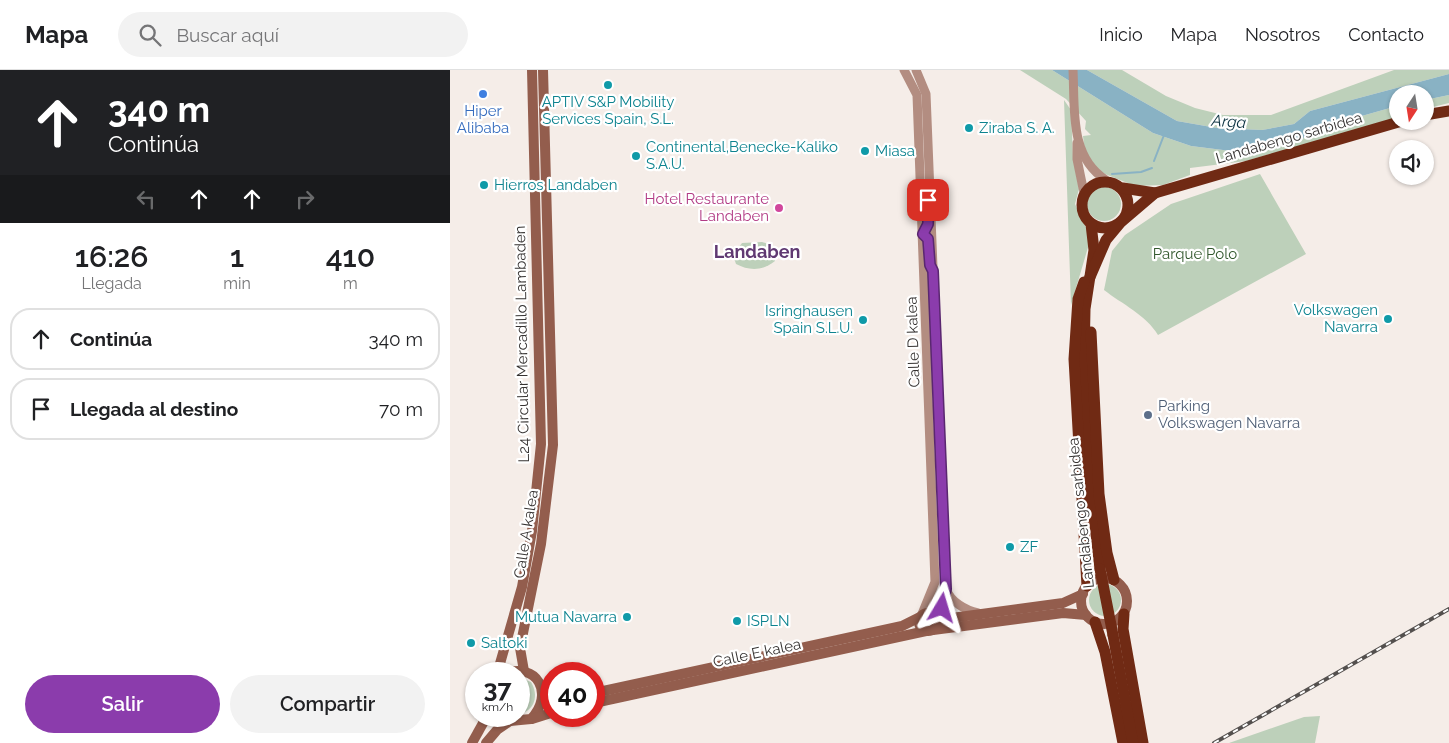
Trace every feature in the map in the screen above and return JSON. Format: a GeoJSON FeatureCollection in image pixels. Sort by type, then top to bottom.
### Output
{"type":"FeatureCollection","features":[{"type":"Feature","properties":{"kind":"highway"},"geometry":{"type":"LineString","coordinates":[[1434,114],[1449,111]]}},
{"type":"Feature","properties":{"kind":"highway","name":"Landabengo sarbidea"},"geometry":{"type":"LineString","coordinates":[[1133,743],[1100,569],[1092,499],[1084,360],[1085,309],[1094,262],[1106,240],[1121,222],[1155,193],[1389,125]]}},
{"type":"Feature","properties":{"kind":"highway"},"geometry":{"type":"LineString","coordinates":[[1084,193],[1096,183],[1106,180]]}},
{"type":"Feature","properties":{"kind":"highway","name":"Landabengo sarbidea"},"geometry":{"type":"LineString","coordinates":[[1106,180],[1123,188],[1155,193]]}},
{"type":"Feature","properties":{"kind":"highway","name":"Landabengo sarbidea"},"geometry":{"type":"LineString","coordinates":[[1121,222],[1127,211],[1128,204],[1123,188]]}},
{"type":"Feature","properties":{"kind":"highway","name":"Landabengo sarbidea"},"geometry":{"type":"LineString","coordinates":[[1084,193],[1082,200],[1083,212],[1091,224],[1094,262]]}},
{"type":"Feature","properties":{"kind":"highway"},"geometry":{"type":"LineString","coordinates":[[1091,224],[1110,228],[1121,222]]}},
{"type":"Feature","properties":{"kind":"highway"},"geometry":{"type":"LineString","coordinates":[[1094,262],[1090,321],[1095,438],[1107,553],[1114,580]]}},
{"type":"Feature","properties":{"kind":"highway"},"geometry":{"type":"LineString","coordinates":[[1085,590],[1074,351],[1078,299],[1094,262]]}},
{"type":"Feature","properties":{"kind":"highway"},"geometry":{"type":"LineString","coordinates":[[1124,614],[1123,629],[1143,743]]}},
{"type":"Feature","properties":{"kind":"highway"},"geometry":{"type":"LineString","coordinates":[[1090,619],[1105,652],[1123,743]]}},
{"type":"Feature","properties":{"kind":"main road","name":"L24 Circular Mercadillo Lambaden"},"geometry":{"type":"LineString","coordinates":[[500,662],[522,587],[533,522],[541,444],[532,70]]}},
{"type":"Feature","properties":{"kind":"main road","name":"Calle A kalea"},"geometry":{"type":"LineString","coordinates":[[522,662],[520,648],[542,544],[553,445],[543,70]]}},
{"type":"Feature","properties":{"kind":"main road"},"geometry":{"type":"LineString","coordinates":[[537,245],[543,254],[543,274],[550,280],[544,287],[544,308],[539,319]]}},
{"type":"Feature","properties":{"kind":"main road"},"geometry":{"type":"LineString","coordinates":[[1105,578],[1114,580],[1123,588],[1126,594],[1127,602],[1124,614],[1111,623],[1090,619],[1081,601],[1085,590],[1095,580],[1105,578]]}},
{"type":"Feature","properties":{"kind":"main road","name":"Calle E kalea"},"geometry":{"type":"LineString","coordinates":[[605,700],[933,624],[984,614],[1063,603],[1085,590]]}},
{"type":"Feature","properties":{"kind":"main road"},"geometry":{"type":"LineString","coordinates":[[930,613],[933,624],[920,627],[921,616],[930,613]]}},
{"type":"Feature","properties":{"kind":"main road","name":"Calle E kalea"},"geometry":{"type":"LineString","coordinates":[[933,624],[1063,614],[1090,619]]}},
{"type":"Feature","properties":{"kind":"main road","name":"Calle E kalea"},"geometry":{"type":"LineString","coordinates":[[605,691],[902,626],[921,616]]}},
{"type":"Feature","properties":{"kind":"main road"},"geometry":{"type":"LineString","coordinates":[[531,719],[540,710]]}},
{"type":"Feature","properties":{"kind":"main road"},"geometry":{"type":"LineString","coordinates":[[531,719],[540,716]]}},
{"type":"Feature","properties":{"kind":"main road"},"geometry":{"type":"LineString","coordinates":[[472,743],[481,727]]}},
{"type":"Feature","properties":{"kind":"main road"},"geometry":{"type":"LineString","coordinates":[[486,743],[499,727]]}},
{"type":"Feature","properties":{"kind":"street","name":"Calle D kalea"},"geometry":{"type":"LineString","coordinates":[[904,70],[917,95],[934,582],[921,616]]}},
{"type":"Feature","properties":{"kind":"street","name":"Calle D kalea"},"geometry":{"type":"LineString","coordinates":[[916,70],[926,94],[946,589],[942,608],[933,624]]}},
{"type":"Feature","properties":{"kind":"street"},"geometry":{"type":"LineString","coordinates":[[1073,70],[1077,159],[1084,193]]}},
{"type":"Feature","properties":{"kind":"street"},"geometry":{"type":"LineString","coordinates":[[1077,137],[1090,167],[1106,180]]}},
{"type":"Feature","properties":{"kind":"street"},"geometry":{"type":"LineString","coordinates":[[930,194],[928,224],[923,234],[928,239],[930,265],[933,271]]}},
{"type":"Feature","properties":{"kind":"street"},"geometry":{"type":"LineString","coordinates":[[946,589],[948,596],[969,611],[984,614]]}},
{"type":"Feature","properties":{"kind":"green space"},"geometry":{"type":"Polygon","coordinates":[[[1020,70],[1052,70],[1153,133],[1191,146],[1239,152],[1325,133],[1337,123],[1389,108],[1389,120],[1246,161],[1190,168],[1190,175],[1163,185],[1135,186],[1100,172],[1085,152],[1083,136],[1091,135],[1085,129],[1086,121],[1066,99],[1020,70]]]}},
{"type":"Feature","properties":{"kind":"green space"},"geometry":{"type":"Polygon","coordinates":[[[1087,70],[1122,70],[1166,96],[1195,108],[1223,115],[1271,115],[1394,70],[1449,70],[1449,74],[1408,85],[1389,85],[1389,90],[1310,111],[1294,124],[1262,130],[1217,128],[1177,121],[1087,70]]]}},
{"type":"Feature","properties":{"kind":"green space"},"geometry":{"type":"Polygon","coordinates":[[[1449,95],[1449,103],[1434,107],[1434,98],[1449,95]]]}},
{"type":"Feature","properties":{"kind":"green space"},"geometry":{"type":"Polygon","coordinates":[[[1064,100],[1071,110],[1073,157],[1079,189],[1075,204],[1089,234],[1089,244],[1071,305],[1064,100]]]}},
{"type":"Feature","properties":{"kind":"green space","name":"Parque Polo"},"geometry":{"type":"Polygon","coordinates":[[[1260,174],[1306,254],[1158,335],[1140,316],[1104,290],[1112,251],[1125,235],[1171,204],[1260,174]]]}},
{"type":"Feature","properties":{"kind":"green space"},"geometry":{"type":"Polygon","coordinates":[[[1104,187],[1116,192],[1121,204],[1116,216],[1104,221],[1092,216],[1087,204],[1092,192],[1104,187]]]}},
{"type":"Feature","properties":{"kind":"green space"},"geometry":{"type":"Polygon","coordinates":[[[762,242],[772,245],[776,250],[775,261],[766,267],[756,269],[736,264],[733,255],[742,243],[762,242]]]}},
{"type":"Feature","properties":{"kind":"green space"},"geometry":{"type":"Polygon","coordinates":[[[1105,584],[1117,588],[1121,600],[1117,612],[1105,616],[1093,612],[1089,600],[1093,588],[1105,584]]]}},
{"type":"Feature","properties":{"kind":"green space"},"geometry":{"type":"Polygon","coordinates":[[[530,682],[535,692],[530,709],[530,682]]]}},
{"type":"Feature","properties":{"kind":"green space"},"geometry":{"type":"Polygon","coordinates":[[[1320,716],[1315,743],[1229,743],[1304,717],[1320,716]]]}},
{"type":"Feature","properties":{"kind":"water"},"geometry":{"type":"Polygon","coordinates":[[[1052,70],[1087,70],[1177,121],[1217,128],[1262,130],[1294,124],[1310,111],[1389,90],[1389,108],[1337,123],[1325,133],[1239,152],[1191,146],[1153,133],[1052,70]]]}},
{"type":"Feature","properties":{"kind":"water"},"geometry":{"type":"Polygon","coordinates":[[[1449,74],[1449,95],[1434,98],[1434,85],[1408,85],[1449,74]]]}},
{"type":"Feature","properties":{"kind":"waterway"},"geometry":{"type":"LineString","coordinates":[[1154,161],[1164,135]]}},
{"type":"Feature","properties":{"kind":"waterway"},"geometry":{"type":"LineString","coordinates":[[1112,174],[1141,172],[1152,168]]}},
{"type":"Feature","properties":{"kind":"railway"},"geometry":{"type":"LineString","coordinates":[[1214,743],[1449,609]]}},
{"type":"Feature","properties":{"kind":"place","name":"APTIV S&P Mobility Services Spain, S.L."},"geometry":{"type":"Point","coordinates":[608,85]}},
{"type":"Feature","properties":{"kind":"place","name":"Hiper Alibaba"},"geometry":{"type":"Point","coordinates":[483,94]}},
{"type":"Feature","properties":{"kind":"place","name":"Ziraba S. A."},"geometry":{"type":"Point","coordinates":[969,128]}},
{"type":"Feature","properties":{"kind":"place","name":"Miasa"},"geometry":{"type":"Point","coordinates":[865,151]}},
{"type":"Feature","properties":{"kind":"place","name":"Continental,Benecke-Kaliko S.A.U."},"geometry":{"type":"Point","coordinates":[636,156]}},
{"type":"Feature","properties":{"kind":"place","name":"Hierros Landaben"},"geometry":{"type":"Point","coordinates":[484,185]}},
{"type":"Feature","properties":{"kind":"place","name":"Hotel Restaurante Landaben"},"geometry":{"type":"Point","coordinates":[779,208]}},
{"type":"Feature","properties":{"kind":"place","name":"Volkswagen Navarra"},"geometry":{"type":"Point","coordinates":[1388,319]}},
{"type":"Feature","properties":{"kind":"place","name":"Isringhausen Spain S.L.U."},"geometry":{"type":"Point","coordinates":[863,320]}},
{"type":"Feature","properties":{"kind":"place","name":"Parking Volkswagen Navarra"},"geometry":{"type":"Point","coordinates":[1148,415]}},
{"type":"Feature","properties":{"kind":"place","name":"ZF"},"geometry":{"type":"Point","coordinates":[1010,547]}},
{"type":"Feature","properties":{"kind":"place","name":"Mutua Navarra"},"geometry":{"type":"Point","coordinates":[627,617]}},
{"type":"Feature","properties":{"kind":"place","name":"ISPLN"},"geometry":{"type":"Point","coordinates":[737,621]}},
{"type":"Feature","properties":{"kind":"place","name":"Saltoki"},"geometry":{"type":"Point","coordinates":[471,643]}},
{"type":"Feature","properties":{"kind":"district","name":"Landaben"},"geometry":{"type":"Point","coordinates":[757,252]}},
{"type":"Feature","properties":{"kind":"route"},"geometry":{"type":"LineString","coordinates":[[928,200],[928,224],[923,234],[928,239],[930,265],[933,271],[946,589],[942,608]]}},
{"type":"Feature","properties":{"kind":"water label","name":"Arga"},"geometry":{"type":"Point","coordinates":[1229,121]}}]}
